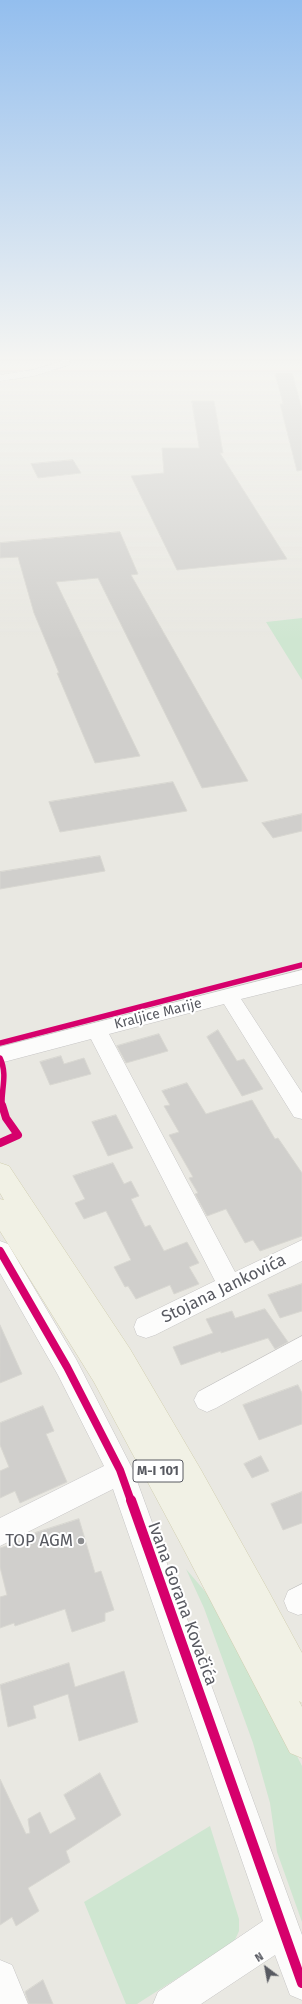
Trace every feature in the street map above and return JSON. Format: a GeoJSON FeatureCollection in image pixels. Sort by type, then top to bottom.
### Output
{"type":"FeatureCollection","features":[{"type":"Feature","properties":{"kind":"main road","name":"M-I 101"},"geometry":{"type":"LineString","coordinates":[[0,1173],[120,1358],[198,1493],[302,1686]]}},
{"type":"Feature","properties":{"kind":"main road","name":"M-I 101"},"geometry":{"type":"LineString","coordinates":[[0,1209],[104,1373],[193,1535],[302,1741]]}},
{"type":"Feature","properties":{"kind":"street","name":"Kraljice Marije"},"geometry":{"type":"LineString","coordinates":[[4,1056],[96,1029],[302,977]]}},
{"type":"Feature","properties":{"kind":"street"},"geometry":{"type":"LineString","coordinates":[[229,996],[302,1111]]}},
{"type":"Feature","properties":{"kind":"street"},"geometry":{"type":"LineString","coordinates":[[96,1029],[230,1286]]}},
{"type":"Feature","properties":{"kind":"street","name":"Stojana Jankovića"},"geometry":{"type":"LineString","coordinates":[[146,1327],[302,1250]]}},
{"type":"Feature","properties":{"kind":"street","name":"Ivana Gorana Kovačića"},"geometry":{"type":"LineString","coordinates":[[0,1251],[67,1367],[120,1470],[302,1983]]}},
{"type":"Feature","properties":{"kind":"street"},"geometry":{"type":"LineString","coordinates":[[207,1400],[302,1347]]}},
{"type":"Feature","properties":{"kind":"street"},"geometry":{"type":"LineString","coordinates":[[0,1532],[108,1478],[120,1470]]}},
{"type":"Feature","properties":{"kind":"street"},"geometry":{"type":"LineString","coordinates":[[170,2004],[269,1939],[282,1927]]}},
{"type":"Feature","properties":{"kind":"street"},"geometry":{"type":"LineString","coordinates":[[0,1977],[11,2004]]}},
{"type":"Feature","properties":{"kind":"green space"},"geometry":{"type":"Polygon","coordinates":[[[302,618],[302,680],[266,622],[302,618]]]}},
{"type":"Feature","properties":{"kind":"green space"},"geometry":{"type":"Polygon","coordinates":[[[186,1569],[227,1617],[302,1766],[302,1922],[277,1852],[270,1803],[253,1743],[204,1608],[186,1569]]]}},
{"type":"Feature","properties":{"kind":"green space"},"geometry":{"type":"Polygon","coordinates":[[[210,1826],[239,1919],[239,1931],[234,1942],[137,2004],[126,2004],[84,1902],[210,1826]]]}},
{"type":"Feature","properties":{"kind":"building"},"geometry":{"type":"Polygon","coordinates":[[[163,455],[221,455],[287,559],[177,570],[131,476],[164,473],[163,455]]]}},
{"type":"Feature","properties":{"kind":"building"},"geometry":{"type":"Polygon","coordinates":[[[293,455],[302,455],[302,470],[297,471],[293,455]]]}},
{"type":"Feature","properties":{"kind":"building"},"geometry":{"type":"Polygon","coordinates":[[[73,460],[81,473],[38,478],[31,464],[73,460]]]}},
{"type":"Feature","properties":{"kind":"building"},"geometry":{"type":"Polygon","coordinates":[[[120,532],[138,574],[131,575],[248,781],[202,788],[98,578],[56,582],[140,756],[95,763],[57,673],[59,673],[34,613],[18,557],[0,558],[0,543],[120,532]]]}},
{"type":"Feature","properties":{"kind":"building"},"geometry":{"type":"Polygon","coordinates":[[[173,782],[187,811],[60,832],[49,802],[173,782]]]}},
{"type":"Feature","properties":{"kind":"building"},"geometry":{"type":"Polygon","coordinates":[[[302,814],[302,831],[273,838],[262,823],[302,814]]]}},
{"type":"Feature","properties":{"kind":"building"},"geometry":{"type":"Polygon","coordinates":[[[100,856],[105,871],[0,889],[0,872],[100,856]]]}},
{"type":"Feature","properties":{"kind":"building"},"geometry":{"type":"Polygon","coordinates":[[[218,1030],[237,1061],[244,1059],[263,1089],[242,1096],[207,1037],[218,1030]]]}},
{"type":"Feature","properties":{"kind":"building"},"geometry":{"type":"Polygon","coordinates":[[[159,1034],[168,1051],[126,1063],[117,1046],[159,1034]]]}},
{"type":"Feature","properties":{"kind":"building"},"geometry":{"type":"Polygon","coordinates":[[[61,1056],[64,1064],[84,1058],[91,1074],[50,1085],[40,1062],[61,1056]]]}},
{"type":"Feature","properties":{"kind":"building"},"geometry":{"type":"Polygon","coordinates":[[[187,1083],[206,1114],[252,1100],[275,1139],[278,1138],[302,1173],[302,1236],[260,1251],[253,1240],[245,1243],[226,1209],[207,1216],[195,1194],[198,1193],[189,1178],[193,1177],[169,1135],[179,1132],[164,1106],[170,1105],[162,1091],[187,1083]]]}},
{"type":"Feature","properties":{"kind":"building"},"geometry":{"type":"Polygon","coordinates":[[[116,1115],[133,1148],[108,1156],[92,1122],[116,1115]]]}},
{"type":"Feature","properties":{"kind":"building"},"geometry":{"type":"Polygon","coordinates":[[[113,1163],[124,1184],[131,1181],[139,1196],[131,1199],[145,1227],[150,1225],[164,1251],[187,1242],[199,1263],[189,1267],[199,1284],[174,1294],[170,1285],[136,1299],[128,1286],[125,1287],[114,1267],[131,1260],[106,1211],[84,1219],[75,1203],[85,1199],[73,1176],[113,1163]]]}},
{"type":"Feature","properties":{"kind":"building"},"geometry":{"type":"Polygon","coordinates":[[[302,1284],[302,1311],[280,1318],[268,1295],[302,1284]]]}},
{"type":"Feature","properties":{"kind":"building"},"geometry":{"type":"Polygon","coordinates":[[[265,1309],[288,1342],[275,1349],[268,1338],[221,1353],[221,1351],[181,1365],[173,1347],[213,1333],[206,1319],[232,1311],[235,1318],[265,1309]]]}},
{"type":"Feature","properties":{"kind":"building"},"geometry":{"type":"Polygon","coordinates":[[[0,1325],[22,1374],[0,1383],[0,1325]]]}},
{"type":"Feature","properties":{"kind":"building"},"geometry":{"type":"Polygon","coordinates":[[[298,1385],[302,1393],[302,1424],[259,1440],[243,1405],[298,1385]]]}},
{"type":"Feature","properties":{"kind":"building"},"geometry":{"type":"Polygon","coordinates":[[[43,1406],[54,1431],[46,1434],[67,1482],[20,1503],[15,1491],[0,1498],[0,1471],[9,1467],[0,1445],[0,1423],[43,1406]]]}},
{"type":"Feature","properties":{"kind":"building"},"geometry":{"type":"Polygon","coordinates":[[[261,1456],[269,1471],[252,1478],[244,1464],[261,1456]]]}},
{"type":"Feature","properties":{"kind":"building"},"geometry":{"type":"Polygon","coordinates":[[[302,1492],[302,1523],[283,1530],[271,1504],[302,1492]]]}},
{"type":"Feature","properties":{"kind":"building"},"geometry":{"type":"Polygon","coordinates":[[[79,1519],[95,1573],[101,1571],[114,1610],[105,1613],[105,1621],[72,1632],[65,1609],[15,1626],[14,1623],[0,1628],[0,1597],[7,1595],[0,1567],[0,1548],[36,1536],[35,1533],[79,1519]]]}},
{"type":"Feature","properties":{"kind":"building"},"geometry":{"type":"Polygon","coordinates":[[[69,1663],[75,1687],[124,1671],[138,1722],[79,1741],[68,1694],[33,1706],[36,1718],[8,1727],[0,1685],[69,1663]]]}},
{"type":"Feature","properties":{"kind":"building"},"geometry":{"type":"Polygon","coordinates":[[[100,1773],[121,1815],[66,1851],[70,1862],[28,1888],[39,1911],[16,1926],[12,1917],[0,1925],[0,1779],[26,1834],[30,1833],[28,1819],[40,1812],[50,1834],[76,1819],[64,1795],[100,1773]]]}},
{"type":"Feature","properties":{"kind":"building"},"geometry":{"type":"Polygon","coordinates":[[[43,1980],[53,2004],[29,2004],[25,1992],[43,1980]]]}},
{"type":"Feature","properties":{"kind":"cycle path"},"geometry":{"type":"LineString","coordinates":[[0,1043],[302,965]]}},
{"type":"Feature","properties":{"kind":"cycle path"},"geometry":{"type":"LineString","coordinates":[[0,1058],[5,1071],[2,1107],[6,1118],[18,1135],[0,1143]]}},
{"type":"Feature","properties":{"kind":"cycle path"},"geometry":{"type":"LineString","coordinates":[[0,1251],[67,1367],[120,1470],[302,1983]]}},
{"type":"Feature","properties":{"kind":"place","name":"TOP AGM"},"geometry":{"type":"Point","coordinates":[81,1541]}}]}
